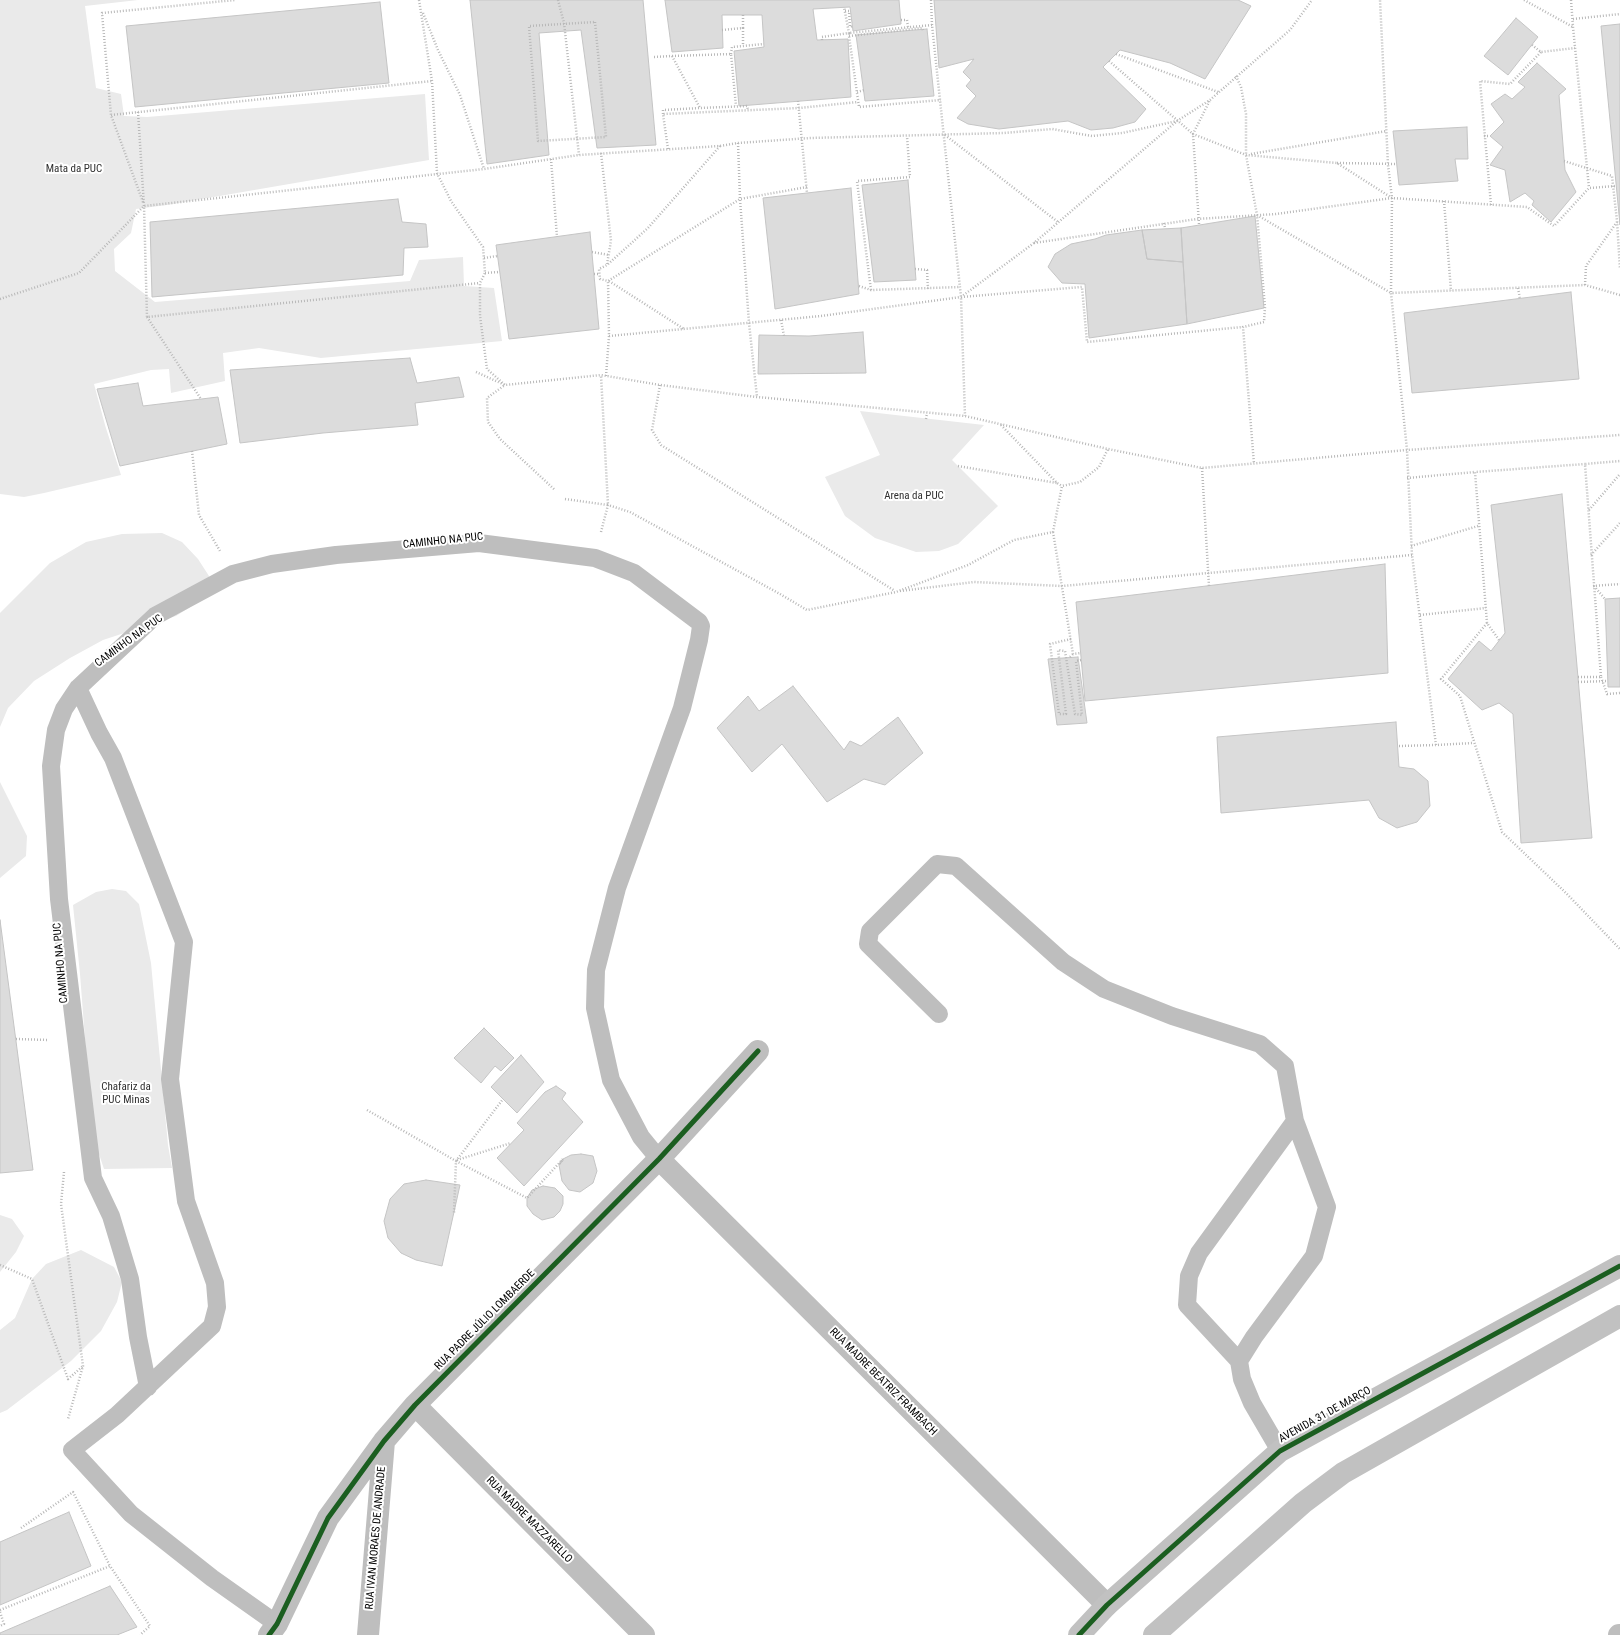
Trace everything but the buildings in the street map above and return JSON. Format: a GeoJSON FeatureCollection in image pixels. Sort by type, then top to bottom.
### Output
{"type":"FeatureCollection","features":[{"type":"Feature","properties":{"kind":"street","name":"RUA PADRE JÚLIO LOMBAERDE"},"geometry":{"type":"LineString","coordinates":[[273,1629],[328,1518],[384,1441],[415,1405],[659,1159],[758,1051]]}},
{"type":"Feature","properties":{"kind":"street","name":"RUA MADRE BEATRIZ FRAMBACH"},"geometry":{"type":"LineString","coordinates":[[659,1159],[1107,1605]]}},
{"type":"Feature","properties":{"kind":"street","name":"AVENIDA 31 DE MARÇO"},"geometry":{"type":"LineString","coordinates":[[1079,1635],[1107,1605],[1280,1451],[1620,1266]]}},
{"type":"Feature","properties":{"kind":"street"},"geometry":{"type":"LineString","coordinates":[[1154,1635],[1303,1502],[1343,1473],[1620,1316]]}},
{"type":"Feature","properties":{"kind":"street","name":"RUA MADRE MAZZARELLO"},"geometry":{"type":"LineString","coordinates":[[415,1405],[644,1635]]}},
{"type":"Feature","properties":{"kind":"street","name":"RUA IVAN MORAES DE ANDRADE"},"geometry":{"type":"LineString","coordinates":[[368,1635],[384,1441]]}},
{"type":"Feature","properties":{"kind":"lane"},"geometry":{"type":"LineString","coordinates":[[148,1387],[138,1337],[130,1279],[111,1216],[93,1178],[59,899],[52,766],[56,730],[64,709],[78,688],[155,616],[233,574],[272,564],[336,555],[479,543],[595,558],[634,573],[693,617],[701,626],[699,640],[682,708],[617,888],[596,970],[595,1008],[611,1080],[641,1137],[659,1159]]}},
{"type":"Feature","properties":{"kind":"lane"},"geometry":{"type":"LineString","coordinates":[[78,688],[99,733],[113,758],[184,942],[170,1079],[186,1201],[215,1283],[218,1307],[212,1326],[117,1415],[72,1450],[131,1514],[212,1578],[273,1629]]}},
{"type":"Feature","properties":{"kind":"lane"},"geometry":{"type":"LineString","coordinates":[[939,1014],[868,944],[870,931],[938,864],[956,866],[1063,962],[1104,989],[1172,1016],[1260,1044],[1285,1066],[1295,1121],[1327,1207],[1314,1256],[1254,1337],[1239,1361]]}},
{"type":"Feature","properties":{"kind":"lane"},"geometry":{"type":"LineString","coordinates":[[1280,1451],[1252,1403],[1242,1379],[1239,1361],[1187,1305],[1189,1276],[1199,1253],[1295,1121]]}},
{"type":"Feature","properties":{"kind":"path"},"geometry":{"type":"LineString","coordinates":[[144,206],[111,115],[102,13],[235,0]]}},
{"type":"Feature","properties":{"kind":"path"},"geometry":{"type":"LineString","coordinates":[[419,0],[438,50],[460,95],[484,169]]}},
{"type":"Feature","properties":{"kind":"path"},"geometry":{"type":"LineString","coordinates":[[558,0],[564,23],[578,154]]}},
{"type":"Feature","properties":{"kind":"path"},"geometry":{"type":"LineString","coordinates":[[932,0],[932,25],[961,297],[965,416]]}},
{"type":"Feature","properties":{"kind":"path"},"geometry":{"type":"LineString","coordinates":[[961,297],[1034,243],[1177,121],[1210,100],[1290,30],[1312,0]]}},
{"type":"Feature","properties":{"kind":"path"},"geometry":{"type":"LineString","coordinates":[[1380,0],[1388,165],[1392,198],[1391,293],[1407,450],[1407,478],[1412,555],[1436,746]]}},
{"type":"Feature","properties":{"kind":"path"},"geometry":{"type":"LineString","coordinates":[[1524,0],[1573,27]]}},
{"type":"Feature","properties":{"kind":"path"},"geometry":{"type":"LineString","coordinates":[[1571,0],[1589,188]]}},
{"type":"Feature","properties":{"kind":"path"},"geometry":{"type":"LineString","coordinates":[[844,7],[859,107],[941,100]]}},
{"type":"Feature","properties":{"kind":"path"},"geometry":{"type":"LineString","coordinates":[[422,9],[432,81],[437,173],[451,202],[483,247],[486,272],[480,283],[480,316],[487,369],[505,385]]}},
{"type":"Feature","properties":{"kind":"path"},"geometry":{"type":"LineString","coordinates":[[845,11],[849,11],[850,27],[852,26]]}},
{"type":"Feature","properties":{"kind":"path"},"geometry":{"type":"LineString","coordinates":[[1572,18],[1620,14]]}},
{"type":"Feature","properties":{"kind":"path"},"geometry":{"type":"LineString","coordinates":[[743,15],[743,45]]}},
{"type":"Feature","properties":{"kind":"path"},"geometry":{"type":"LineString","coordinates":[[901,20],[907,20],[908,27]]}},
{"type":"Feature","properties":{"kind":"path"},"geometry":{"type":"LineString","coordinates":[[595,22],[606,137],[538,141],[529,26],[564,23],[595,22]]}},
{"type":"Feature","properties":{"kind":"path"},"geometry":{"type":"LineString","coordinates":[[822,40],[822,37],[932,25]]}},
{"type":"Feature","properties":{"kind":"path"},"geometry":{"type":"LineString","coordinates":[[722,30],[743,28]]}},
{"type":"Feature","properties":{"kind":"path"},"geometry":{"type":"LineString","coordinates":[[849,34],[922,28],[923,30]]}},
{"type":"Feature","properties":{"kind":"path"},"geometry":{"type":"LineString","coordinates":[[736,106],[732,46],[764,44]]}},
{"type":"Feature","properties":{"kind":"path"},"geometry":{"type":"LineString","coordinates":[[1532,45],[1541,52]]}},
{"type":"Feature","properties":{"kind":"path"},"geometry":{"type":"LineString","coordinates":[[1491,204],[1480,82],[1510,84],[1541,52],[1575,48]]}},
{"type":"Feature","properties":{"kind":"path"},"geometry":{"type":"LineString","coordinates":[[654,57],[732,54]]}},
{"type":"Feature","properties":{"kind":"path"},"geometry":{"type":"LineString","coordinates":[[1116,54],[1218,92]]}},
{"type":"Feature","properties":{"kind":"path"},"geometry":{"type":"LineString","coordinates":[[672,56],[700,108]]}},
{"type":"Feature","properties":{"kind":"path"},"geometry":{"type":"LineString","coordinates":[[1109,61],[1193,134],[1246,155],[1337,163],[1397,164]]}},
{"type":"Feature","properties":{"kind":"path"},"geometry":{"type":"LineString","coordinates":[[609,336],[781,320],[961,297],[1083,287],[1087,342],[1243,326],[1264,322],[1265,307],[1257,215],[1246,155],[1246,114],[1241,87],[1236,76]]}},
{"type":"Feature","properties":{"kind":"path"},"geometry":{"type":"LineString","coordinates":[[111,115],[432,81]]}},
{"type":"Feature","properties":{"kind":"path"},"geometry":{"type":"LineString","coordinates":[[857,92],[864,90]]}},
{"type":"Feature","properties":{"kind":"path"},"geometry":{"type":"LineString","coordinates":[[1199,224],[1197,219],[1193,134],[1210,100]]}},
{"type":"Feature","properties":{"kind":"path"},"geometry":{"type":"LineString","coordinates":[[798,101],[803,138],[807,193]]}},
{"type":"Feature","properties":{"kind":"path"},"geometry":{"type":"LineString","coordinates":[[663,114],[799,108],[858,102]]}},
{"type":"Feature","properties":{"kind":"path"},"geometry":{"type":"LineString","coordinates":[[668,149],[663,110],[747,106],[748,110]]}},
{"type":"Feature","properties":{"kind":"path"},"geometry":{"type":"LineString","coordinates":[[138,112],[144,206],[147,317],[201,399]]}},
{"type":"Feature","properties":{"kind":"path"},"geometry":{"type":"LineString","coordinates":[[0,299],[79,273],[144,206],[484,169],[578,154],[720,146],[738,142],[803,138],[1004,133],[1052,129],[1092,136],[1122,133],[1177,121]]}},
{"type":"Feature","properties":{"kind":"path"},"geometry":{"type":"LineString","coordinates":[[1246,155],[1387,131]]}},
{"type":"Feature","properties":{"kind":"path"},"geometry":{"type":"LineString","coordinates":[[944,134],[1058,222]]}},
{"type":"Feature","properties":{"kind":"path"},"geometry":{"type":"LineString","coordinates":[[871,290],[857,181],[910,177],[907,136]]}},
{"type":"Feature","properties":{"kind":"path"},"geometry":{"type":"LineString","coordinates":[[1484,136],[1490,136]]}},
{"type":"Feature","properties":{"kind":"path"},"geometry":{"type":"LineString","coordinates":[[738,142],[748,323],[757,397]]}},
{"type":"Feature","properties":{"kind":"path"},"geometry":{"type":"LineString","coordinates":[[684,330],[608,281],[600,279],[600,269],[607,265],[648,228],[720,146]]}},
{"type":"Feature","properties":{"kind":"path"},"geometry":{"type":"LineString","coordinates":[[601,153],[611,241],[607,265]]}},
{"type":"Feature","properties":{"kind":"path"},"geometry":{"type":"LineString","coordinates":[[551,159],[557,237]]}},
{"type":"Feature","properties":{"kind":"path"},"geometry":{"type":"LineString","coordinates":[[1564,161],[1612,176],[1618,221],[1620,269]]}},
{"type":"Feature","properties":{"kind":"path"},"geometry":{"type":"LineString","coordinates":[[1337,163],[1392,198]]}},
{"type":"Feature","properties":{"kind":"path"},"geometry":{"type":"LineString","coordinates":[[1034,243],[1133,230],[1164,223],[1257,215],[1392,198],[1527,207],[1554,226],[1589,188],[1614,186]]}},
{"type":"Feature","properties":{"kind":"path"},"geometry":{"type":"LineString","coordinates":[[608,281],[740,199],[807,187]]}},
{"type":"Feature","properties":{"kind":"path"},"geometry":{"type":"LineString","coordinates":[[1444,201],[1451,291]]}},
{"type":"Feature","properties":{"kind":"path"},"geometry":{"type":"LineString","coordinates":[[1257,215],[1391,293],[1585,285],[1620,295]]}},
{"type":"Feature","properties":{"kind":"path"},"geometry":{"type":"LineString","coordinates":[[1585,285],[1586,266],[1618,221]]}},
{"type":"Feature","properties":{"kind":"path"},"geometry":{"type":"LineString","coordinates":[[1164,223],[1165,228]]}},
{"type":"Feature","properties":{"kind":"path"},"geometry":{"type":"LineString","coordinates":[[592,252],[609,255]]}},
{"type":"Feature","properties":{"kind":"path"},"geometry":{"type":"LineString","coordinates":[[484,258],[497,256]]}},
{"type":"Feature","properties":{"kind":"path"},"geometry":{"type":"LineString","coordinates":[[915,269],[927,270],[928,288]]}},
{"type":"Feature","properties":{"kind":"path"},"geometry":{"type":"LineString","coordinates":[[486,272],[499,272]]}},
{"type":"Feature","properties":{"kind":"path"},"geometry":{"type":"LineString","coordinates":[[594,274],[600,274]]}},
{"type":"Feature","properties":{"kind":"path"},"geometry":{"type":"LineString","coordinates":[[606,376],[609,336],[608,281]]}},
{"type":"Feature","properties":{"kind":"path"},"geometry":{"type":"LineString","coordinates":[[147,317],[480,283]]}},
{"type":"Feature","properties":{"kind":"path"},"geometry":{"type":"LineString","coordinates":[[859,286],[871,290],[960,287]]}},
{"type":"Feature","properties":{"kind":"path"},"geometry":{"type":"LineString","coordinates":[[1518,288],[1520,299]]}},
{"type":"Feature","properties":{"kind":"path"},"geometry":{"type":"LineString","coordinates":[[781,320],[784,336]]}},
{"type":"Feature","properties":{"kind":"path"},"geometry":{"type":"LineString","coordinates":[[1243,326],[1254,464]]}},
{"type":"Feature","properties":{"kind":"path"},"geometry":{"type":"LineString","coordinates":[[476,372],[505,385]]}},
{"type":"Feature","properties":{"kind":"path"},"geometry":{"type":"LineString","coordinates":[[595,558],[608,504],[602,375]]}},
{"type":"Feature","properties":{"kind":"path"},"geometry":{"type":"LineString","coordinates":[[555,490],[500,439],[488,422],[487,398],[505,385],[602,375],[660,385],[757,397],[965,416],[1108,449],[1202,468],[1407,450],[1620,435]]}},
{"type":"Feature","properties":{"kind":"path"},"geometry":{"type":"LineString","coordinates":[[660,385],[652,430],[661,445],[896,592]]}},
{"type":"Feature","properties":{"kind":"path"},"geometry":{"type":"LineString","coordinates":[[926,419],[927,413]]}},
{"type":"Feature","properties":{"kind":"path"},"geometry":{"type":"LineString","coordinates":[[1001,424],[1057,483],[1062,486],[1080,482],[1099,467],[1108,449]]}},
{"type":"Feature","properties":{"kind":"path"},"geometry":{"type":"LineString","coordinates":[[192,451],[199,515],[233,574]]}},
{"type":"Feature","properties":{"kind":"path"},"geometry":{"type":"LineString","coordinates":[[1407,478],[1620,461]]}},
{"type":"Feature","properties":{"kind":"path"},"geometry":{"type":"LineString","coordinates":[[1585,464],[1601,677],[1606,694],[1620,692]]}},
{"type":"Feature","properties":{"kind":"path"},"geometry":{"type":"LineString","coordinates":[[958,466],[1057,483]]}},
{"type":"Feature","properties":{"kind":"path"},"geometry":{"type":"LineString","coordinates":[[1202,468],[1207,573],[1209,586]]}},
{"type":"Feature","properties":{"kind":"path"},"geometry":{"type":"LineString","coordinates":[[1475,472],[1478,526],[1487,623],[1499,640]]}},
{"type":"Feature","properties":{"kind":"path"},"geometry":{"type":"LineString","coordinates":[[1588,510],[1620,474]]}},
{"type":"Feature","properties":{"kind":"path"},"geometry":{"type":"LineString","coordinates":[[1062,486],[1054,532],[1074,654]]}},
{"type":"Feature","properties":{"kind":"path"},"geometry":{"type":"LineString","coordinates":[[565,499],[608,504],[630,512],[780,594],[806,610],[896,592],[974,582],[1062,586],[1412,555]]}},
{"type":"Feature","properties":{"kind":"path"},"geometry":{"type":"LineString","coordinates":[[1591,556],[1620,523]]}},
{"type":"Feature","properties":{"kind":"path"},"geometry":{"type":"LineString","coordinates":[[1412,546],[1478,526]]}},
{"type":"Feature","properties":{"kind":"path"},"geometry":{"type":"LineString","coordinates":[[896,592],[968,565],[1014,540],[1054,532]]}},
{"type":"Feature","properties":{"kind":"path"},"geometry":{"type":"LineString","coordinates":[[1593,586],[1620,584]]}},
{"type":"Feature","properties":{"kind":"path"},"geometry":{"type":"LineString","coordinates":[[1593,586],[1605,599]]}},
{"type":"Feature","properties":{"kind":"path"},"geometry":{"type":"LineString","coordinates":[[1420,615],[1486,608]]}},
{"type":"Feature","properties":{"kind":"path"},"geometry":{"type":"LineString","coordinates":[[1487,623],[1441,679],[1460,696],[1473,743],[1502,832],[1566,893],[1620,949]]}},
{"type":"Feature","properties":{"kind":"path"},"geometry":{"type":"LineString","coordinates":[[1071,639],[1050,644],[1059,714],[1066,714],[1058,650],[1065,651],[1075,714],[1082,715],[1076,661],[1081,660]]}},
{"type":"Feature","properties":{"kind":"path"},"geometry":{"type":"LineString","coordinates":[[1070,657],[1074,654],[1081,653]]}},
{"type":"Feature","properties":{"kind":"path"},"geometry":{"type":"LineString","coordinates":[[1578,677],[1601,677]]}},
{"type":"Feature","properties":{"kind":"path"},"geometry":{"type":"LineString","coordinates":[[1578,682],[1608,681]]}},
{"type":"Feature","properties":{"kind":"path"},"geometry":{"type":"LineString","coordinates":[[1399,746],[1436,746],[1473,743]]}},
{"type":"Feature","properties":{"kind":"path"},"geometry":{"type":"LineString","coordinates":[[16,1039],[76,1041]]}},
{"type":"Feature","properties":{"kind":"path"},"geometry":{"type":"LineString","coordinates":[[454,1213],[456,1161],[503,1099]]}},
{"type":"Feature","properties":{"kind":"path"},"geometry":{"type":"LineString","coordinates":[[367,1110],[456,1161],[527,1198],[563,1159],[559,1165]]}},
{"type":"Feature","properties":{"kind":"path"},"geometry":{"type":"LineString","coordinates":[[456,1161],[511,1143]]}},
{"type":"Feature","properties":{"kind":"path"},"geometry":{"type":"LineString","coordinates":[[64,1165],[61,1204],[83,1366],[66,1423]]}},
{"type":"Feature","properties":{"kind":"path"},"geometry":{"type":"LineString","coordinates":[[0,1265],[32,1279],[68,1379],[83,1366]]}},
{"type":"Feature","properties":{"kind":"path"},"geometry":{"type":"LineString","coordinates":[[21,1528],[73,1492],[110,1566],[150,1626],[140,1635]]}},
{"type":"Feature","properties":{"kind":"path"},"geometry":{"type":"LineString","coordinates":[[0,1626],[4,1624],[0,1611],[110,1566]]}},
{"type":"Feature","properties":{"kind":"green space","name":"Mata da PUC"},"geometry":{"type":"Polygon","coordinates":[[[0,0],[138,0],[85,6],[96,88],[121,94],[124,116],[147,117],[425,94],[429,160],[136,209],[131,233],[114,249],[115,271],[155,302],[410,281],[419,260],[463,257],[464,286],[494,288],[502,341],[321,358],[259,348],[223,353],[225,381],[171,393],[169,369],[151,370],[94,384],[121,475],[24,497],[0,494],[0,0]]]}},
{"type":"Feature","properties":{"kind":"green space","name":"Arena da PUC"},"geometry":{"type":"Polygon","coordinates":[[[860,411],[984,425],[952,460],[998,506],[958,544],[939,551],[916,552],[875,538],[845,516],[825,477],[880,455],[860,411]]]}},
{"type":"Feature","properties":{"kind":"green space"},"geometry":{"type":"Polygon","coordinates":[[[162,533],[182,542],[198,559],[209,576],[206,597],[176,616],[103,640],[70,658],[34,681],[8,708],[0,727],[0,613],[50,563],[86,542],[122,534],[162,533]]]}},
{"type":"Feature","properties":{"kind":"green space"},"geometry":{"type":"Polygon","coordinates":[[[0,782],[27,836],[26,856],[0,878],[0,782]]]}},
{"type":"Feature","properties":{"kind":"green space","name":"Chafariz da PUC Minas"},"geometry":{"type":"Polygon","coordinates":[[[112,889],[126,891],[139,904],[151,963],[168,1145],[172,1168],[104,1169],[97,1148],[90,1103],[73,905],[96,892],[112,889]]]}},
{"type":"Feature","properties":{"kind":"green space"},"geometry":{"type":"Polygon","coordinates":[[[0,1215],[12,1219],[24,1236],[16,1252],[0,1272],[0,1215]]]}},
{"type":"Feature","properties":{"kind":"green space"},"geometry":{"type":"Polygon","coordinates":[[[81,1250],[114,1267],[122,1282],[117,1302],[101,1331],[71,1361],[7,1410],[0,1413],[0,1330],[15,1318],[32,1279],[46,1264],[81,1250]]]}},
{"type":"Feature","properties":{"kind":"cycle path"},"geometry":{"type":"LineString","coordinates":[[269,1635],[277,1624],[328,1518],[384,1441],[415,1405],[659,1159],[758,1051]]}},
{"type":"Feature","properties":{"kind":"cycle path"},"geometry":{"type":"LineString","coordinates":[[1079,1635],[1107,1605],[1280,1451],[1620,1266]]}}]}
